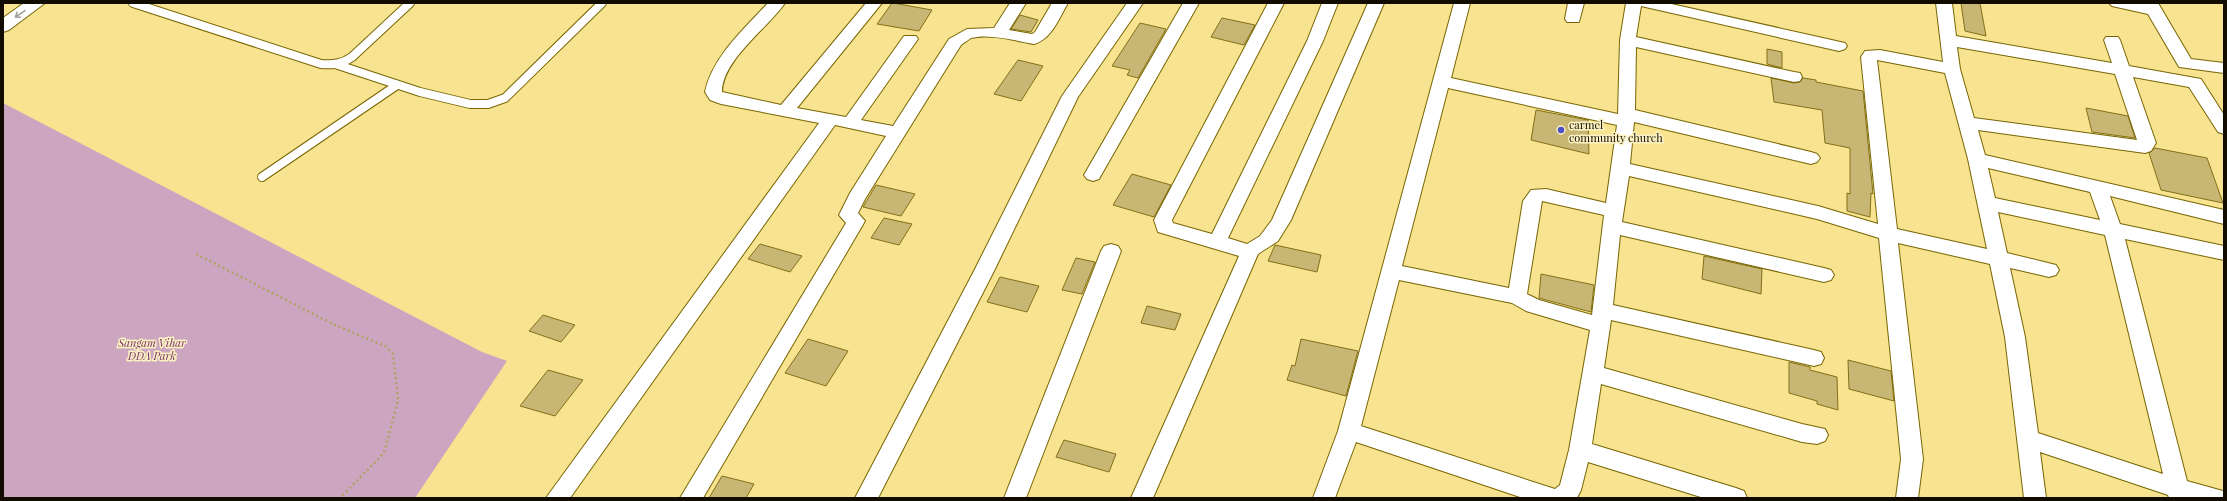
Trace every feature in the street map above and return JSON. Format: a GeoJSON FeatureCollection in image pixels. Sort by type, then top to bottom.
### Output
{"type":"FeatureCollection","features":[{"type":"Feature","properties":{"kind":"main road"},"geometry":{"type":"LineString","coordinates":[[3,26],[36,3]]}},
{"type":"Feature","properties":{"kind":"street"},"geometry":{"type":"LineString","coordinates":[[777,3],[740,44],[716,78],[713,92],[716,96],[727,100],[786,110],[897,133]]}},
{"type":"Feature","properties":{"kind":"street"},"geometry":{"type":"LineString","coordinates":[[786,110],[874,3]]}},
{"type":"Feature","properties":{"kind":"street"},"geometry":{"type":"LineString","coordinates":[[999,33],[1018,3]]}},
{"type":"Feature","properties":{"kind":"street"},"geometry":{"type":"LineString","coordinates":[[691,498],[856,221],[848,215],[856,198],[955,42],[967,34],[999,33],[1034,39],[1041,35],[1060,3]]}},
{"type":"Feature","properties":{"kind":"street"},"geometry":{"type":"LineString","coordinates":[[866,498],[977,285],[1070,96],[1135,3]]}},
{"type":"Feature","properties":{"kind":"street"},"geometry":{"type":"LineString","coordinates":[[1093,174],[1191,3]]}},
{"type":"Feature","properties":{"kind":"street"},"geometry":{"type":"LineString","coordinates":[[1276,3],[1163,220],[1165,227],[1177,232],[1248,251],[1264,245],[1276,232],[1285,214],[1376,3]]}},
{"type":"Feature","properties":{"kind":"street"},"geometry":{"type":"LineString","coordinates":[[1217,242],[1315,40],[1330,3]]}},
{"type":"Feature","properties":{"kind":"street"},"geometry":{"type":"LineString","coordinates":[[1324,498],[1348,431],[1462,3]]}},
{"type":"Feature","properties":{"kind":"street"},"geometry":{"type":"LineString","coordinates":[[1572,19],[1576,3]]}},
{"type":"Feature","properties":{"kind":"street"},"geometry":{"type":"LineString","coordinates":[[1560,498],[1570,490],[1580,450],[1602,318],[1613,218],[1621,168],[1626,118],[1628,40],[1634,3]]}},
{"type":"Feature","properties":{"kind":"street"},"geometry":{"type":"LineString","coordinates":[[1646,3],[1839,46]]}},
{"type":"Feature","properties":{"kind":"street"},"geometry":{"type":"LineString","coordinates":[[1944,3],[1952,70],[1977,159],[2015,337],[2035,498]]}},
{"type":"Feature","properties":{"kind":"street"},"geometry":{"type":"LineString","coordinates":[[2117,3],[2152,7],[2195,82],[2224,128]]}},
{"type":"Feature","properties":{"kind":"street"},"geometry":{"type":"LineString","coordinates":[[850,123],[910,39]]}},
{"type":"Feature","properties":{"kind":"street"},"geometry":{"type":"LineString","coordinates":[[1628,40],[1794,77]]}},
{"type":"Feature","properties":{"kind":"street"},"geometry":{"type":"LineString","coordinates":[[1948,40],[2195,82]]}},
{"type":"Feature","properties":{"kind":"street"},"geometry":{"type":"LineString","coordinates":[[1968,123],[2145,147],[2147,143],[2112,40]]}},
{"type":"Feature","properties":{"kind":"street"},"geometry":{"type":"LineString","coordinates":[[1907,498],[1912,459],[1869,57],[1871,55],[1880,55],[1952,70]]}},
{"type":"Feature","properties":{"kind":"street"},"geometry":{"type":"LineString","coordinates":[[2185,63],[2224,68]]}},
{"type":"Feature","properties":{"kind":"street"},"geometry":{"type":"LineString","coordinates":[[1442,81],[1626,118],[1811,158]]}},
{"type":"Feature","properties":{"kind":"street"},"geometry":{"type":"LineString","coordinates":[[557,498],[830,120]]}},
{"type":"Feature","properties":{"kind":"street"},"geometry":{"type":"LineString","coordinates":[[1977,159],[2224,217]]}},
{"type":"Feature","properties":{"kind":"street"},"geometry":{"type":"LineString","coordinates":[[1621,168],[1818,212],[1888,234],[2049,270]]}},
{"type":"Feature","properties":{"kind":"street"},"geometry":{"type":"LineString","coordinates":[[2096,187],[2113,230],[2179,494]]}},
{"type":"Feature","properties":{"kind":"street"},"geometry":{"type":"LineString","coordinates":[[1517,298],[1532,202],[1537,195],[1546,195],[1613,218],[1824,275]]}},
{"type":"Feature","properties":{"kind":"street"},"geometry":{"type":"LineString","coordinates":[[1986,203],[2224,253]]}},
{"type":"Feature","properties":{"kind":"street"},"geometry":{"type":"LineString","coordinates":[[1015,498],[1112,251]]}},
{"type":"Feature","properties":{"kind":"street"},"geometry":{"type":"LineString","coordinates":[[1142,498],[1248,259],[1248,251]]}},
{"type":"Feature","properties":{"kind":"street"},"geometry":{"type":"LineString","coordinates":[[1391,271],[1517,298],[1533,306],[1814,358]]}},
{"type":"Feature","properties":{"kind":"street"},"geometry":{"type":"LineString","coordinates":[[1593,373],[1802,433],[1817,435]]}},
{"type":"Feature","properties":{"kind":"street"},"geometry":{"type":"LineString","coordinates":[[1348,431],[1553,498]]}},
{"type":"Feature","properties":{"kind":"street"},"geometry":{"type":"LineString","coordinates":[[2028,439],[2179,494],[2215,498]]}},
{"type":"Feature","properties":{"kind":"street"},"geometry":{"type":"LineString","coordinates":[[1580,450],[1736,498]]}},
{"type":"Feature","properties":{"kind":"lane"},"geometry":{"type":"LineString","coordinates":[[133,3],[321,64],[338,65],[397,85],[471,104],[499,102],[505,98],[602,3]]}},
{"type":"Feature","properties":{"kind":"lane"},"geometry":{"type":"LineString","coordinates":[[338,65],[352,57],[410,3]]}},
{"type":"Feature","properties":{"kind":"lane"},"geometry":{"type":"LineString","coordinates":[[262,177],[397,85]]}},
{"type":"Feature","properties":{"kind":"path"},"geometry":{"type":"LineString","coordinates":[[196,254],[337,326],[386,346],[393,354],[398,400],[384,453],[340,498]]}},
{"type":"Feature","properties":{"kind":"green space","name":"Sangam Vihar DDA Park"},"geometry":{"type":"Polygon","coordinates":[[[3,103],[482,352],[507,361],[415,498],[3,498],[3,103]]]}},
{"type":"Feature","properties":{"kind":"building"},"geometry":{"type":"Polygon","coordinates":[[[892,3],[932,10],[919,31],[877,24],[892,3]]]}},
{"type":"Feature","properties":{"kind":"building"},"geometry":{"type":"Polygon","coordinates":[[[1961,3],[1980,3],[1986,36],[1965,31],[1961,3]]]}},
{"type":"Feature","properties":{"kind":"building"},"geometry":{"type":"Polygon","coordinates":[[[1020,15],[1038,20],[1031,32],[1011,29],[1020,15]]]}},
{"type":"Feature","properties":{"kind":"building"},"geometry":{"type":"Polygon","coordinates":[[[1222,18],[1255,25],[1244,45],[1211,37],[1222,18]]]}},
{"type":"Feature","properties":{"kind":"building"},"geometry":{"type":"Polygon","coordinates":[[[1140,23],[1166,29],[1138,78],[1127,75],[1130,70],[1112,66],[1140,23]]]}},
{"type":"Feature","properties":{"kind":"building"},"geometry":{"type":"Polygon","coordinates":[[[1767,49],[1782,52],[1782,68],[1767,64],[1767,49]]]}},
{"type":"Feature","properties":{"kind":"building"},"geometry":{"type":"Polygon","coordinates":[[[1018,60],[1043,66],[1021,101],[994,94],[1018,60]]]}},
{"type":"Feature","properties":{"kind":"building"},"geometry":{"type":"Polygon","coordinates":[[[1771,78],[1794,83],[1800,82],[1803,78],[1863,91],[1873,194],[1871,193],[1870,217],[1847,211],[1847,193],[1850,194],[1850,148],[1825,143],[1822,110],[1774,102],[1771,78]]]}},
{"type":"Feature","properties":{"kind":"building"},"geometry":{"type":"Polygon","coordinates":[[[2086,108],[2128,116],[2135,138],[2092,132],[2086,108]]]}},
{"type":"Feature","properties":{"kind":"building","name":"carmel community church"},"geometry":{"type":"Polygon","coordinates":[[[1536,110],[1588,120],[1589,154],[1531,140],[1536,110]]]}},
{"type":"Feature","properties":{"kind":"building"},"geometry":{"type":"Polygon","coordinates":[[[2155,148],[2207,158],[2223,203],[2161,190],[2149,153],[2155,148]]]}},
{"type":"Feature","properties":{"kind":"building"},"geometry":{"type":"Polygon","coordinates":[[[1132,174],[1171,185],[1154,217],[1113,205],[1132,174]]]}},
{"type":"Feature","properties":{"kind":"building"},"geometry":{"type":"Polygon","coordinates":[[[876,185],[915,194],[901,216],[863,207],[876,185]]]}},
{"type":"Feature","properties":{"kind":"building"},"geometry":{"type":"Polygon","coordinates":[[[884,218],[912,224],[899,245],[871,238],[884,218]]]}},
{"type":"Feature","properties":{"kind":"building"},"geometry":{"type":"Polygon","coordinates":[[[760,244],[802,256],[790,272],[748,259],[760,244]]]}},
{"type":"Feature","properties":{"kind":"building"},"geometry":{"type":"Polygon","coordinates":[[[1275,245],[1321,255],[1317,272],[1268,261],[1275,245]]]}},
{"type":"Feature","properties":{"kind":"building"},"geometry":{"type":"Polygon","coordinates":[[[1704,256],[1762,269],[1761,294],[1702,279],[1704,256]]]}},
{"type":"Feature","properties":{"kind":"building"},"geometry":{"type":"Polygon","coordinates":[[[1076,258],[1095,262],[1082,294],[1062,290],[1076,258]]]}},
{"type":"Feature","properties":{"kind":"building"},"geometry":{"type":"Polygon","coordinates":[[[1541,274],[1594,285],[1591,312],[1539,298],[1541,274]]]}},
{"type":"Feature","properties":{"kind":"building"},"geometry":{"type":"Polygon","coordinates":[[[1000,277],[1039,286],[1027,312],[987,302],[1000,277]]]}},
{"type":"Feature","properties":{"kind":"building"},"geometry":{"type":"Polygon","coordinates":[[[1147,306],[1181,314],[1175,330],[1141,323],[1147,306]]]}},
{"type":"Feature","properties":{"kind":"building"},"geometry":{"type":"Polygon","coordinates":[[[543,315],[575,325],[561,342],[529,331],[543,315]]]}},
{"type":"Feature","properties":{"kind":"building"},"geometry":{"type":"Polygon","coordinates":[[[808,339],[848,351],[826,386],[785,373],[808,339]]]}},
{"type":"Feature","properties":{"kind":"building"},"geometry":{"type":"Polygon","coordinates":[[[1301,339],[1358,351],[1346,396],[1287,380],[1292,365],[1295,366],[1301,339]]]}},
{"type":"Feature","properties":{"kind":"building"},"geometry":{"type":"Polygon","coordinates":[[[1848,360],[1891,371],[1894,401],[1849,389],[1848,360]]]}},
{"type":"Feature","properties":{"kind":"building"},"geometry":{"type":"Polygon","coordinates":[[[1789,362],[1810,367],[1810,370],[1837,377],[1838,410],[1817,404],[1817,401],[1789,393],[1789,362]]]}},
{"type":"Feature","properties":{"kind":"building"},"geometry":{"type":"Polygon","coordinates":[[[548,370],[583,380],[555,416],[520,406],[548,370]]]}},
{"type":"Feature","properties":{"kind":"building"},"geometry":{"type":"Polygon","coordinates":[[[1064,440],[1116,454],[1109,472],[1056,457],[1064,440]]]}},
{"type":"Feature","properties":{"kind":"building"},"geometry":{"type":"Polygon","coordinates":[[[722,476],[754,484],[746,498],[709,498],[722,476]]]}},
{"type":"Feature","properties":{"kind":"place","name":"carmel community church"},"geometry":{"type":"Point","coordinates":[1561,130]}}]}
